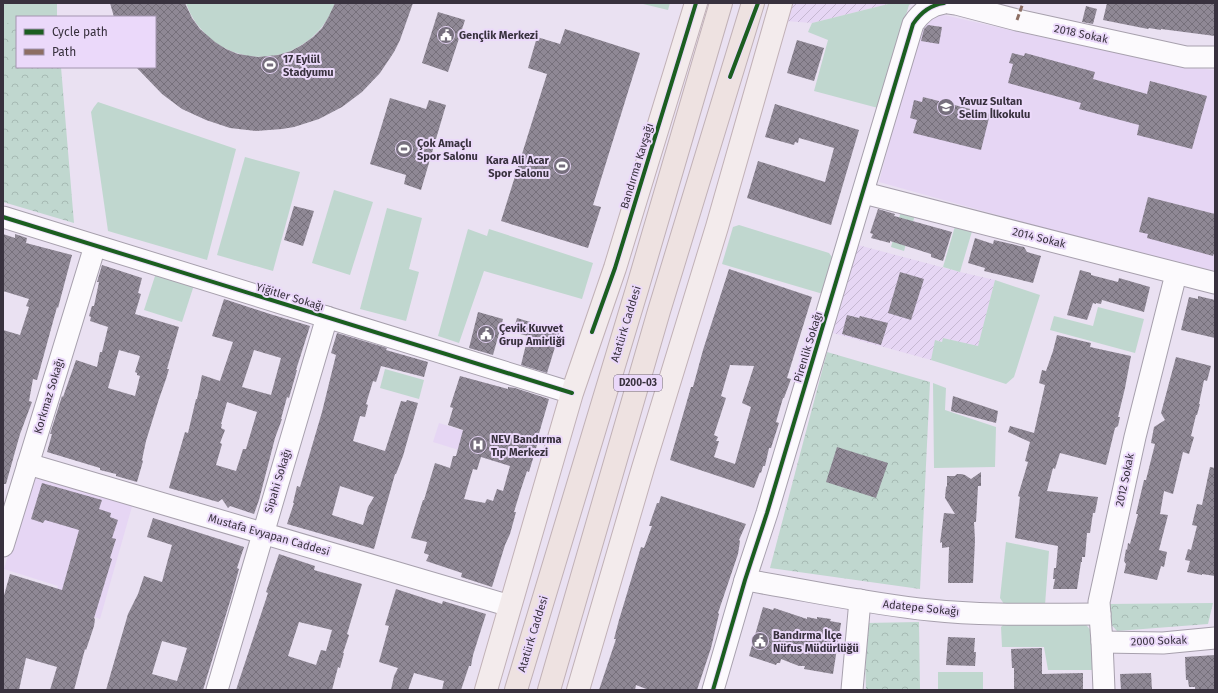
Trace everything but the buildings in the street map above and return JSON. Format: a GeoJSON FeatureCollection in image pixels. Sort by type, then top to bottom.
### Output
{"type":"FeatureCollection","features":[{"type":"Feature","properties":{"kind":"highway","name":"Atatürk Caddesi"},"geometry":{"type":"LineString","coordinates":[[516,690],[721,3]]}},
{"type":"Feature","properties":{"kind":"highway","name":"D200-03"},"geometry":{"type":"LineString","coordinates":[[549,690],[662,304],[753,3]]}},
{"type":"Feature","properties":{"kind":"main road","name":"Bandırma Kavşağı"},"geometry":{"type":"LineString","coordinates":[[572,393],[624,239],[696,3]]}},
{"type":"Feature","properties":{"kind":"main road"},"geometry":{"type":"LineString","coordinates":[[741,142],[730,77],[758,3]]}},
{"type":"Feature","properties":{"kind":"main road"},"geometry":{"type":"LineString","coordinates":[[730,77],[780,9]]}},
{"type":"Feature","properties":{"kind":"main road"},"geometry":{"type":"LineString","coordinates":[[578,690],[643,468],[717,227],[780,9]]}},
{"type":"Feature","properties":{"kind":"main road"},"geometry":{"type":"LineString","coordinates":[[486,690],[572,393]]}},
{"type":"Feature","properties":{"kind":"street","name":"Pirenlik Sokağı"},"geometry":{"type":"LineString","coordinates":[[713,690],[846,246],[864,193],[913,24],[924,11],[944,3]]}},
{"type":"Feature","properties":{"kind":"street","name":"2018 Sokak"},"geometry":{"type":"LineString","coordinates":[[949,3],[1017,20],[1186,57],[1215,57]]}},
{"type":"Feature","properties":{"kind":"street","name":"2014 Sokak"},"geometry":{"type":"LineString","coordinates":[[864,193],[1215,283]]}},
{"type":"Feature","properties":{"kind":"street","name":"Yiğitler Sokağı"},"geometry":{"type":"LineString","coordinates":[[3,217],[572,393]]}},
{"type":"Feature","properties":{"kind":"street","name":"Korkmaz Sokağı"},"geometry":{"type":"LineString","coordinates":[[3,546],[95,246]]}},
{"type":"Feature","properties":{"kind":"street","name":"2012 Sokak"},"geometry":{"type":"LineString","coordinates":[[1104,690],[1099,602],[1134,437],[1176,274]]}},
{"type":"Feature","properties":{"kind":"street","name":"Sipahi Sokağı"},"geometry":{"type":"LineString","coordinates":[[217,690],[327,318]]}},
{"type":"Feature","properties":{"kind":"street","name":"Mustafa Evyapan Caddesi"},"geometry":{"type":"LineString","coordinates":[[28,464],[510,606]]}},
{"type":"Feature","properties":{"kind":"street","name":"Adatepe Sokağı"},"geometry":{"type":"LineString","coordinates":[[745,580],[860,600],[931,610],[989,614],[1100,614]]}},
{"type":"Feature","properties":{"kind":"street"},"geometry":{"type":"LineString","coordinates":[[852,690],[860,600]]}},
{"type":"Feature","properties":{"kind":"street","name":"2000 Sokak"},"geometry":{"type":"LineString","coordinates":[[1102,642],[1163,642],[1215,638]]}},
{"type":"Feature","properties":{"kind":"shaded area"},"geometry":{"type":"Polygon","coordinates":[[[790,3],[892,3],[812,23],[785,21],[790,3]]]}},
{"type":"Feature","properties":{"kind":"shaded area"},"geometry":{"type":"Polygon","coordinates":[[[927,11],[1183,67],[1215,70],[1215,271],[1105,245],[879,182],[922,15],[927,11]]]}},
{"type":"Feature","properties":{"kind":"shaded area"},"geometry":{"type":"Polygon","coordinates":[[[858,245],[995,280],[978,347],[944,338],[942,342],[936,340],[931,360],[833,333],[858,245]]]}},
{"type":"Feature","properties":{"kind":"shaded area","name":"NEV Bandırma Tıp Merkezi"},"geometry":{"type":"Polygon","coordinates":[[[439,423],[535,453],[529,472],[433,442],[439,423]]]}},
{"type":"Feature","properties":{"kind":"shaded area"},"geometry":{"type":"Polygon","coordinates":[[[32,474],[133,503],[100,619],[54,603],[58,586],[4,569],[32,474]]]}},
{"type":"Feature","properties":{"kind":"green space"},"geometry":{"type":"Polygon","coordinates":[[[3,3],[57,3],[57,16],[16,16],[16,23],[3,23],[3,3]]]}},
{"type":"Feature","properties":{"kind":"green space","name":"17 Eylül Stadyumu"},"geometry":{"type":"Polygon","coordinates":[[[186,3],[335,3],[326,21],[314,35],[300,46],[283,53],[266,57],[247,56],[229,50],[212,40],[196,23],[190,14],[186,3]]]}},
{"type":"Feature","properties":{"kind":"green space"},"geometry":{"type":"Polygon","coordinates":[[[639,3],[670,3],[668,10],[639,3]]]}},
{"type":"Feature","properties":{"kind":"green space"},"geometry":{"type":"Polygon","coordinates":[[[892,3],[913,3],[909,5],[878,108],[814,91],[828,40],[808,32],[812,23],[892,3]]]}},
{"type":"Feature","properties":{"kind":"green space"},"geometry":{"type":"Polygon","coordinates":[[[3,23],[16,23],[16,68],[61,68],[74,223],[3,202],[3,23]]]}},
{"type":"Feature","properties":{"kind":"green space"},"geometry":{"type":"Polygon","coordinates":[[[98,102],[236,149],[207,260],[108,231],[91,112],[98,102]]]}},
{"type":"Feature","properties":{"kind":"green space"},"geometry":{"type":"Polygon","coordinates":[[[245,157],[300,172],[273,271],[217,255],[245,157]]]}},
{"type":"Feature","properties":{"kind":"green space"},"geometry":{"type":"Polygon","coordinates":[[[334,190],[373,202],[350,275],[312,263],[334,190]]]}},
{"type":"Feature","properties":{"kind":"green space"},"geometry":{"type":"Polygon","coordinates":[[[387,208],[422,218],[409,269],[419,272],[406,321],[360,309],[387,208]]]}},
{"type":"Feature","properties":{"kind":"green space"},"geometry":{"type":"Polygon","coordinates":[[[901,211],[915,215],[904,251],[891,247],[901,211]]]}},
{"type":"Feature","properties":{"kind":"green space"},"geometry":{"type":"Polygon","coordinates":[[[956,223],[973,228],[960,272],[943,267],[956,223]]]}},
{"type":"Feature","properties":{"kind":"green space"},"geometry":{"type":"Polygon","coordinates":[[[739,225],[829,253],[832,257],[823,294],[722,264],[733,227],[739,225]]]}},
{"type":"Feature","properties":{"kind":"green space"},"geometry":{"type":"Polygon","coordinates":[[[468,229],[487,236],[489,229],[593,263],[582,299],[484,271],[459,343],[438,336],[468,229]]]}},
{"type":"Feature","properties":{"kind":"green space"},"geometry":{"type":"Polygon","coordinates":[[[156,273],[194,285],[182,322],[144,310],[156,273]]]}},
{"type":"Feature","properties":{"kind":"green space"},"geometry":{"type":"Polygon","coordinates":[[[995,280],[1040,295],[1014,377],[1006,384],[931,360],[935,340],[942,342],[943,338],[978,346],[995,280]]]}},
{"type":"Feature","properties":{"kind":"green space"},"geometry":{"type":"Polygon","coordinates":[[[1098,307],[1144,319],[1135,353],[1050,330],[1054,316],[1093,326],[1098,307]]]}},
{"type":"Feature","properties":{"kind":"green space"},"geometry":{"type":"Polygon","coordinates":[[[827,352],[930,382],[920,589],[770,568],[827,352]]]}},
{"type":"Feature","properties":{"kind":"green space"},"geometry":{"type":"Polygon","coordinates":[[[385,369],[424,380],[419,399],[380,388],[385,369]]]}},
{"type":"Feature","properties":{"kind":"green space"},"geometry":{"type":"Polygon","coordinates":[[[933,383],[946,388],[945,410],[996,427],[995,467],[934,468],[933,383]]]}},
{"type":"Feature","properties":{"kind":"green space"},"geometry":{"type":"Polygon","coordinates":[[[1006,542],[1049,551],[1045,605],[1004,604],[1000,598],[1006,542]]]}},
{"type":"Feature","properties":{"kind":"green space"},"geometry":{"type":"Polygon","coordinates":[[[1213,603],[1208,624],[1117,631],[1108,621],[1105,604],[1213,603]]]}},
{"type":"Feature","properties":{"kind":"green space"},"geometry":{"type":"Polygon","coordinates":[[[1083,621],[1092,632],[1094,670],[1048,670],[1044,647],[1002,647],[1001,627],[1006,622],[1083,621]]]}},
{"type":"Feature","properties":{"kind":"green space"},"geometry":{"type":"Polygon","coordinates":[[[919,622],[920,690],[866,690],[864,623],[919,622]]]}},
{"type":"Feature","properties":{"kind":"green space"},"geometry":{"type":"Polygon","coordinates":[[[938,672],[983,672],[983,690],[938,690],[938,672]]]}},
{"type":"Feature","properties":{"kind":"marked path"},"geometry":{"type":"LineString","coordinates":[[1017,20],[1023,3]]}},
{"type":"Feature","properties":{"kind":"cycle path"},"geometry":{"type":"LineString","coordinates":[[592,332],[615,268],[696,3]]}},
{"type":"Feature","properties":{"kind":"cycle path"},"geometry":{"type":"LineString","coordinates":[[730,77],[758,3]]}},
{"type":"Feature","properties":{"kind":"cycle path"},"geometry":{"type":"LineString","coordinates":[[713,690],[913,24],[926,10],[934,5],[944,3]]}},
{"type":"Feature","properties":{"kind":"cycle path"},"geometry":{"type":"LineString","coordinates":[[3,217],[572,393]]}},
{"type":"Feature","properties":{"kind":"place","name":"Gençlik Merkezi"},"geometry":{"type":"Point","coordinates":[446,35]}},
{"type":"Feature","properties":{"kind":"place","name":"17 Eylül Stadyumu"},"geometry":{"type":"Point","coordinates":[270,65]}},
{"type":"Feature","properties":{"kind":"place","name":"Yavuz Sultan Selim İlkokulu"},"geometry":{"type":"Point","coordinates":[946,107]}},
{"type":"Feature","properties":{"kind":"place","name":"Çok Amaçlı Spor Salonu"},"geometry":{"type":"Point","coordinates":[404,149]}},
{"type":"Feature","properties":{"kind":"place","name":"Kara Ali Acar Spor Salonu"},"geometry":{"type":"Point","coordinates":[562,166]}},
{"type":"Feature","properties":{"kind":"place","name":"Çevik Kuvvet Grup Amirliği"},"geometry":{"type":"Point","coordinates":[486,334]}},
{"type":"Feature","properties":{"kind":"place","name":"NEV Bandırma Tıp Merkezi"},"geometry":{"type":"Point","coordinates":[478,445]}},
{"type":"Feature","properties":{"kind":"place","name":"Bandırma İlçe Nüfus Müdürlüğü"},"geometry":{"type":"Point","coordinates":[760,641]}}]}
